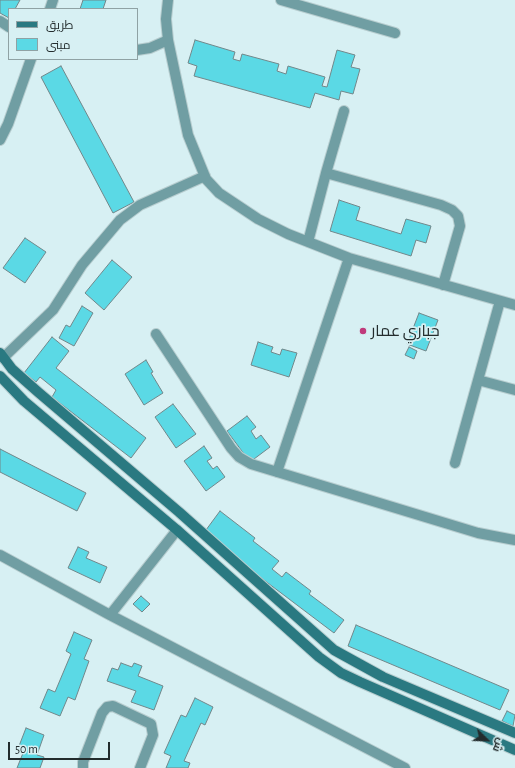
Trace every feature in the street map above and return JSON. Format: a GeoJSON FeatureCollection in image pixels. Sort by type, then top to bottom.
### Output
{"type":"FeatureCollection","features":[{"type":"Feature","properties":{"kind":"street"},"geometry":{"type":"LineString","coordinates":[[168,0],[166,19],[168,40],[188,135],[205,176],[219,193],[232,203],[258,218],[308,242],[349,258],[515,305]]}},
{"type":"Feature","properties":{"kind":"street"},"geometry":{"type":"LineString","coordinates":[[281,0],[395,33]]}},
{"type":"Feature","properties":{"kind":"street"},"geometry":{"type":"LineString","coordinates":[[138,50],[150,48],[168,40]]}},
{"type":"Feature","properties":{"kind":"street"},"geometry":{"type":"LineString","coordinates":[[1,139],[32,60]]}},
{"type":"Feature","properties":{"kind":"street"},"geometry":{"type":"LineString","coordinates":[[308,242],[344,110]]}},
{"type":"Feature","properties":{"kind":"street"},"geometry":{"type":"LineString","coordinates":[[326,173],[441,205],[452,210],[458,216],[460,226],[443,285]]}},
{"type":"Feature","properties":{"kind":"street"},"geometry":{"type":"LineString","coordinates":[[205,176],[140,205],[120,220],[82,265],[53,310],[2,355],[12,370],[179,512],[334,650],[384,677],[515,733]]}},
{"type":"Feature","properties":{"kind":"street"},"geometry":{"type":"LineString","coordinates":[[277,472],[349,258]]}},
{"type":"Feature","properties":{"kind":"street"},"geometry":{"type":"LineString","coordinates":[[455,463],[500,301]]}},
{"type":"Feature","properties":{"kind":"street"},"geometry":{"type":"LineString","coordinates":[[156,334],[239,458],[251,464],[478,533],[515,540]]}},
{"type":"Feature","properties":{"kind":"street"},"geometry":{"type":"LineString","coordinates":[[0,376],[24,401],[177,530],[319,657],[341,672],[453,724],[515,750]]}},
{"type":"Feature","properties":{"kind":"street"},"geometry":{"type":"LineString","coordinates":[[478,380],[515,390]]}},
{"type":"Feature","properties":{"kind":"street"},"geometry":{"type":"LineString","coordinates":[[110,615],[177,530]]}},
{"type":"Feature","properties":{"kind":"street"},"geometry":{"type":"LineString","coordinates":[[0,556],[110,615],[405,768]]}},
{"type":"Feature","properties":{"kind":"street"},"geometry":{"type":"LineString","coordinates":[[83,768],[83,762],[102,714],[107,707],[113,706],[151,724],[153,735],[140,768]]}},
{"type":"Feature","properties":{"kind":"building"},"geometry":{"type":"Polygon","coordinates":[[[0,0],[20,0],[16,8],[8,8],[8,17],[0,13],[0,0]]]}},
{"type":"Feature","properties":{"kind":"building"},"geometry":{"type":"Polygon","coordinates":[[[83,0],[106,0],[103,8],[80,8],[83,0]]]}},
{"type":"Feature","properties":{"kind":"building"},"geometry":{"type":"Polygon","coordinates":[[[195,40],[235,52],[233,59],[240,61],[242,54],[279,64],[277,71],[286,74],[288,66],[325,77],[322,86],[327,87],[337,50],[355,55],[351,67],[360,69],[353,94],[341,91],[339,100],[315,93],[310,108],[194,76],[197,66],[188,63],[195,40]]]}},
{"type":"Feature","properties":{"kind":"building"},"geometry":{"type":"Polygon","coordinates":[[[61,66],[134,202],[113,213],[41,77],[61,66]]]}},
{"type":"Feature","properties":{"kind":"building"},"geometry":{"type":"Polygon","coordinates":[[[339,200],[360,207],[356,220],[401,234],[406,219],[431,226],[426,243],[416,240],[411,256],[330,231],[339,200]]]}},
{"type":"Feature","properties":{"kind":"building"},"geometry":{"type":"Polygon","coordinates":[[[25,238],[46,252],[25,283],[3,268],[25,238]]]}},
{"type":"Feature","properties":{"kind":"building"},"geometry":{"type":"Polygon","coordinates":[[[112,260],[132,277],[104,310],[85,293],[112,260]]]}},
{"type":"Feature","properties":{"kind":"building"},"geometry":{"type":"Polygon","coordinates":[[[82,306],[93,313],[74,346],[59,338],[66,325],[70,327],[82,306]]]}},
{"type":"Feature","properties":{"kind":"building"},"geometry":{"type":"Polygon","coordinates":[[[419,313],[438,320],[426,351],[407,344],[419,313]]]}},
{"type":"Feature","properties":{"kind":"building"},"geometry":{"type":"Polygon","coordinates":[[[52,337],[69,351],[56,368],[146,438],[131,458],[52,397],[56,390],[40,377],[36,382],[24,373],[52,337]]]}},
{"type":"Feature","properties":{"kind":"building"},"geometry":{"type":"Polygon","coordinates":[[[258,342],[273,347],[271,352],[280,355],[282,349],[297,353],[289,377],[251,365],[258,342]]]}},
{"type":"Feature","properties":{"kind":"building"},"geometry":{"type":"Polygon","coordinates":[[[409,347],[417,351],[414,359],[405,355],[409,347]]]}},
{"type":"Feature","properties":{"kind":"building"},"geometry":{"type":"Polygon","coordinates":[[[146,360],[153,372],[151,373],[163,393],[144,405],[125,374],[146,360]]]}},
{"type":"Feature","properties":{"kind":"building"},"geometry":{"type":"Polygon","coordinates":[[[173,404],[196,434],[176,448],[155,417],[173,404]]]}},
{"type":"Feature","properties":{"kind":"building"},"geometry":{"type":"Polygon","coordinates":[[[247,416],[256,427],[251,431],[256,439],[261,435],[270,447],[250,462],[227,431],[247,416]]]}},
{"type":"Feature","properties":{"kind":"building"},"geometry":{"type":"Polygon","coordinates":[[[204,446],[212,458],[207,461],[213,469],[217,466],[225,477],[206,491],[184,461],[204,446]]]}},
{"type":"Feature","properties":{"kind":"building"},"geometry":{"type":"Polygon","coordinates":[[[0,449],[86,493],[77,511],[0,472],[0,449]]]}},
{"type":"Feature","properties":{"kind":"building"},"geometry":{"type":"Polygon","coordinates":[[[220,511],[255,538],[253,541],[279,561],[272,569],[282,577],[286,572],[311,591],[309,594],[344,620],[334,633],[203,534],[220,511]]]}},
{"type":"Feature","properties":{"kind":"building"},"geometry":{"type":"Polygon","coordinates":[[[78,547],[89,552],[86,558],[107,567],[100,583],[68,568],[78,547]]]}},
{"type":"Feature","properties":{"kind":"building"},"geometry":{"type":"Polygon","coordinates":[[[141,596],[150,604],[142,612],[133,604],[141,596]]]}},
{"type":"Feature","properties":{"kind":"building"},"geometry":{"type":"Polygon","coordinates":[[[356,625],[509,690],[500,710],[348,646],[356,625]]]}},
{"type":"Feature","properties":{"kind":"building"},"geometry":{"type":"Polygon","coordinates":[[[74,632],[92,640],[84,659],[89,661],[75,700],[68,697],[60,716],[40,708],[48,689],[55,692],[71,654],[66,651],[74,632]]]}},
{"type":"Feature","properties":{"kind":"building"},"geometry":{"type":"Polygon","coordinates":[[[121,663],[132,667],[134,663],[142,666],[138,676],[163,686],[154,710],[131,702],[136,691],[107,681],[112,668],[118,670],[121,663]]]}},
{"type":"Feature","properties":{"kind":"building"},"geometry":{"type":"Polygon","coordinates":[[[195,698],[213,707],[205,725],[201,723],[184,761],[190,763],[188,768],[166,768],[171,756],[164,753],[181,715],[186,717],[195,698]]]}},
{"type":"Feature","properties":{"kind":"building"},"geometry":{"type":"Polygon","coordinates":[[[507,711],[515,715],[513,726],[502,721],[507,711]]]}},
{"type":"Feature","properties":{"kind":"building"},"geometry":{"type":"Polygon","coordinates":[[[26,728],[44,735],[37,755],[44,757],[40,768],[17,768],[25,748],[19,746],[26,728]]]}},
{"type":"Feature","properties":{"kind":"place","name":"جباري عمار"},"geometry":{"type":"Point","coordinates":[363,331]}}]}
